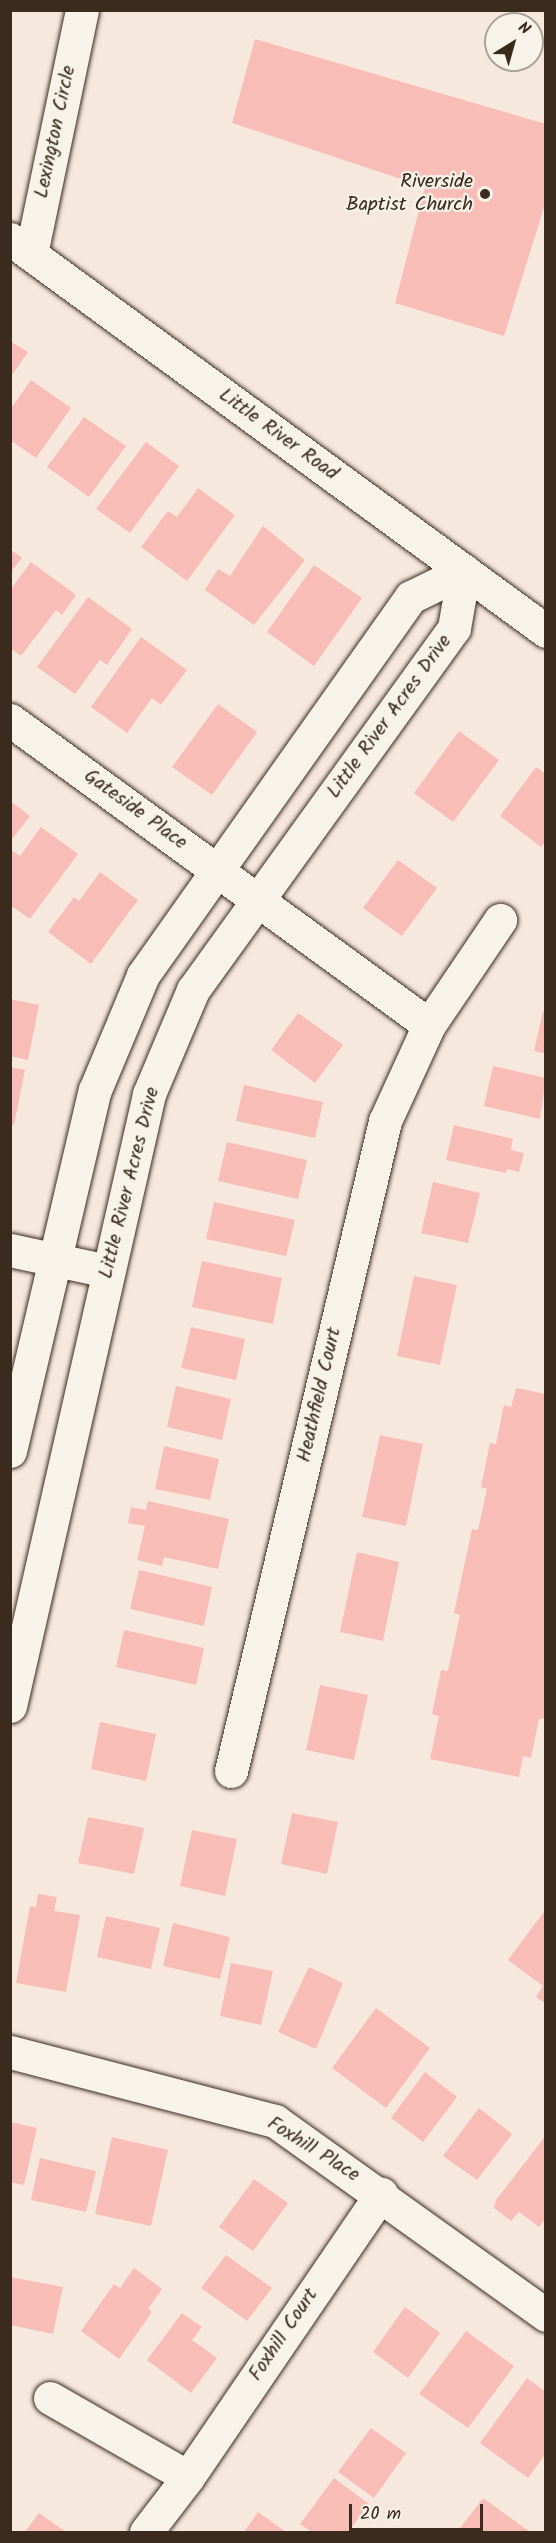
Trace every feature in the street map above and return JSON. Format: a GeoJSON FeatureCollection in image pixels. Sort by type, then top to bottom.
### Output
{"type":"FeatureCollection","features":[{"type":"Feature","properties":{"kind":"street","name":"Lexington Circle"},"geometry":{"type":"LineString","coordinates":[[20,246],[82,10]]}},
{"type":"Feature","properties":{"kind":"street","name":"Little River Road"},"geometry":{"type":"LineString","coordinates":[[20,246],[546,631]]}},
{"type":"Feature","properties":{"kind":"street"},"geometry":{"type":"LineString","coordinates":[[10,1451],[95,1090],[143,975],[411,597],[464,571]]}},
{"type":"Feature","properties":{"kind":"street","name":"Little River Acres Drive"},"geometry":{"type":"LineString","coordinates":[[10,1706],[19,1631],[149,1094],[194,990],[454,628],[464,571]]}},
{"type":"Feature","properties":{"kind":"street","name":"Gateside Place"},"geometry":{"type":"LineString","coordinates":[[10,720],[259,900]]}},
{"type":"Feature","properties":{"kind":"street"},"geometry":{"type":"LineString","coordinates":[[259,900],[429,1025]]}},
{"type":"Feature","properties":{"kind":"street","name":"Heathfield Court"},"geometry":{"type":"LineString","coordinates":[[231,1771],[385,1121],[429,1025],[500,920]]}},
{"type":"Feature","properties":{"kind":"street"},"geometry":{"type":"LineString","coordinates":[[10,1250],[107,1271]]}},
{"type":"Feature","properties":{"kind":"street","name":"Foxhill Place"},"geometry":{"type":"LineString","coordinates":[[10,2052],[275,2121],[381,2194],[546,2315]]}},
{"type":"Feature","properties":{"kind":"street","name":"Foxhill Court"},"geometry":{"type":"LineString","coordinates":[[146,2532],[188,2477],[381,2194]]}},
{"type":"Feature","properties":{"kind":"street"},"geometry":{"type":"LineString","coordinates":[[50,2398],[188,2477]]}},
{"type":"Feature","properties":{"kind":"building","name":"Riverside Baptist Church"},"geometry":{"type":"Polygon","coordinates":[[[255,39],[546,124],[546,201],[504,336],[395,303],[425,187],[232,123],[255,39]]]}},
{"type":"Feature","properties":{"kind":"building"},"geometry":{"type":"Polygon","coordinates":[[[10,341],[28,352],[10,378],[10,341]]]}},
{"type":"Feature","properties":{"kind":"building"},"geometry":{"type":"Polygon","coordinates":[[[31,380],[71,408],[36,458],[10,440],[10,410],[31,380]]]}},
{"type":"Feature","properties":{"kind":"building"},"geometry":{"type":"Polygon","coordinates":[[[84,417],[126,446],[89,497],[47,467],[84,417]]]}},
{"type":"Feature","properties":{"kind":"building"},"geometry":{"type":"Polygon","coordinates":[[[146,442],[179,466],[130,533],[96,509],[146,442]]]}},
{"type":"Feature","properties":{"kind":"building"},"geometry":{"type":"Polygon","coordinates":[[[198,488],[235,515],[187,581],[141,547],[168,511],[177,517],[198,488]]]}},
{"type":"Feature","properties":{"kind":"building"},"geometry":{"type":"Polygon","coordinates":[[[263,526],[305,560],[254,625],[205,590],[218,569],[230,576],[263,526]]]}},
{"type":"Feature","properties":{"kind":"building"},"geometry":{"type":"Polygon","coordinates":[[[10,549],[22,558],[10,573],[10,549]]]}},
{"type":"Feature","properties":{"kind":"building"},"geometry":{"type":"Polygon","coordinates":[[[31,562],[76,595],[62,615],[56,610],[21,656],[10,648],[10,590],[31,562]]]}},
{"type":"Feature","properties":{"kind":"building"},"geometry":{"type":"Polygon","coordinates":[[[314,565],[362,598],[314,666],[267,632],[314,565]]]}},
{"type":"Feature","properties":{"kind":"building"},"geometry":{"type":"Polygon","coordinates":[[[88,597],[132,629],[107,665],[100,660],[75,694],[37,667],[88,597]]]}},
{"type":"Feature","properties":{"kind":"building"},"geometry":{"type":"Polygon","coordinates":[[[141,637],[187,670],[161,705],[152,698],[127,733],[91,707],[141,637]]]}},
{"type":"Feature","properties":{"kind":"building"},"geometry":{"type":"Polygon","coordinates":[[[218,704],[257,732],[212,795],[172,767],[218,704]]]}},
{"type":"Feature","properties":{"kind":"building"},"geometry":{"type":"Polygon","coordinates":[[[459,731],[499,760],[453,822],[414,793],[459,731]]]}},
{"type":"Feature","properties":{"kind":"building"},"geometry":{"type":"Polygon","coordinates":[[[536,767],[546,774],[546,841],[541,847],[500,816],[536,767]]]}},
{"type":"Feature","properties":{"kind":"building"},"geometry":{"type":"Polygon","coordinates":[[[10,801],[30,816],[10,842],[10,801]]]}},
{"type":"Feature","properties":{"kind":"building"},"geometry":{"type":"Polygon","coordinates":[[[41,827],[78,854],[30,919],[10,905],[10,855],[13,851],[20,856],[41,827]]]}},
{"type":"Feature","properties":{"kind":"building"},"geometry":{"type":"Polygon","coordinates":[[[398,860],[437,888],[402,936],[363,908],[398,860]]]}},
{"type":"Feature","properties":{"kind":"building"},"geometry":{"type":"Polygon","coordinates":[[[100,872],[138,900],[91,964],[48,932],[74,897],[79,901],[100,872]]]}},
{"type":"Feature","properties":{"kind":"building"},"geometry":{"type":"Polygon","coordinates":[[[10,999],[39,1005],[28,1060],[10,1056],[10,999]]]}},
{"type":"Feature","properties":{"kind":"building"},"geometry":{"type":"Polygon","coordinates":[[[543,1011],[546,1011],[546,1054],[534,1051],[543,1011]]]}},
{"type":"Feature","properties":{"kind":"building"},"geometry":{"type":"Polygon","coordinates":[[[298,1013],[343,1045],[315,1083],[271,1050],[298,1013]]]}},
{"type":"Feature","properties":{"kind":"building"},"geometry":{"type":"Polygon","coordinates":[[[493,1066],[546,1078],[540,1119],[484,1106],[493,1066]]]}},
{"type":"Feature","properties":{"kind":"building"},"geometry":{"type":"Polygon","coordinates":[[[10,1067],[25,1070],[14,1125],[10,1125],[10,1067]]]}},
{"type":"Feature","properties":{"kind":"building"},"geometry":{"type":"Polygon","coordinates":[[[244,1085],[323,1102],[315,1138],[236,1121],[244,1085]]]}},
{"type":"Feature","properties":{"kind":"building"},"geometry":{"type":"Polygon","coordinates":[[[454,1125],[513,1139],[511,1150],[524,1153],[519,1172],[507,1169],[506,1173],[446,1160],[454,1125]]]}},
{"type":"Feature","properties":{"kind":"building"},"geometry":{"type":"Polygon","coordinates":[[[227,1142],[307,1160],[298,1199],[218,1181],[227,1142]]]}},
{"type":"Feature","properties":{"kind":"building"},"geometry":{"type":"Polygon","coordinates":[[[433,1182],[480,1193],[468,1243],[421,1233],[433,1182]]]}},
{"type":"Feature","properties":{"kind":"building"},"geometry":{"type":"Polygon","coordinates":[[[214,1202],[295,1220],[286,1256],[206,1239],[214,1202]]]}},
{"type":"Feature","properties":{"kind":"building"},"geometry":{"type":"Polygon","coordinates":[[[202,1261],[282,1278],[273,1324],[192,1307],[202,1261]]]}},
{"type":"Feature","properties":{"kind":"building"},"geometry":{"type":"Polygon","coordinates":[[[414,1276],[457,1285],[440,1365],[397,1356],[414,1276]]]}},
{"type":"Feature","properties":{"kind":"building"},"geometry":{"type":"Polygon","coordinates":[[[191,1327],[245,1339],[236,1380],[181,1368],[191,1327]]]}},
{"type":"Feature","properties":{"kind":"building"},"geometry":{"type":"Polygon","coordinates":[[[176,1386],[231,1399],[222,1440],[167,1427],[176,1386]]]}},
{"type":"Feature","properties":{"kind":"building"},"geometry":{"type":"Polygon","coordinates":[[[516,1388],[546,1394],[546,1718],[539,1719],[531,1758],[523,1756],[519,1777],[430,1759],[439,1716],[432,1714],[441,1670],[448,1671],[460,1615],[454,1613],[472,1529],[478,1530],[487,1489],[481,1487],[490,1443],[496,1444],[504,1405],[511,1407],[516,1388]]]}},
{"type":"Feature","properties":{"kind":"building"},"geometry":{"type":"Polygon","coordinates":[[[380,1435],[423,1444],[406,1526],[362,1517],[380,1435]]]}},
{"type":"Feature","properties":{"kind":"building"},"geometry":{"type":"Polygon","coordinates":[[[164,1446],[219,1459],[210,1500],[155,1489],[164,1446]]]}},
{"type":"Feature","properties":{"kind":"building"},"geometry":{"type":"Polygon","coordinates":[[[148,1501],[229,1519],[218,1569],[164,1557],[162,1566],[137,1560],[145,1526],[128,1523],[131,1507],[146,1510],[148,1501]]]}},
{"type":"Feature","properties":{"kind":"building"},"geometry":{"type":"Polygon","coordinates":[[[357,1552],[399,1562],[383,1641],[340,1632],[357,1552]]]}},
{"type":"Feature","properties":{"kind":"building"},"geometry":{"type":"Polygon","coordinates":[[[139,1570],[212,1587],[204,1626],[130,1609],[139,1570]]]}},
{"type":"Feature","properties":{"kind":"building"},"geometry":{"type":"Polygon","coordinates":[[[124,1630],[204,1648],[196,1685],[116,1667],[124,1630]]]}},
{"type":"Feature","properties":{"kind":"building"},"geometry":{"type":"Polygon","coordinates":[[[320,1685],[368,1695],[354,1760],[306,1750],[320,1685]]]}},
{"type":"Feature","properties":{"kind":"building"},"geometry":{"type":"Polygon","coordinates":[[[100,1722],[156,1734],[146,1781],[91,1769],[100,1722]]]}},
{"type":"Feature","properties":{"kind":"building"},"geometry":{"type":"Polygon","coordinates":[[[292,1813],[338,1822],[327,1874],[281,1864],[292,1813]]]}},
{"type":"Feature","properties":{"kind":"building"},"geometry":{"type":"Polygon","coordinates":[[[88,1817],[144,1828],[134,1874],[78,1863],[88,1817]]]}},
{"type":"Feature","properties":{"kind":"building"},"geometry":{"type":"Polygon","coordinates":[[[192,1830],[237,1839],[225,1896],[180,1886],[192,1830]]]}},
{"type":"Feature","properties":{"kind":"building"},"geometry":{"type":"Polygon","coordinates":[[[38,1894],[57,1897],[54,1911],[80,1915],[66,1992],[16,1983],[30,1906],[36,1907],[38,1894]]]}},
{"type":"Feature","properties":{"kind":"building"},"geometry":{"type":"Polygon","coordinates":[[[546,1909],[546,2004],[536,1997],[543,1986],[508,1960],[546,1909]]]}},
{"type":"Feature","properties":{"kind":"building"},"geometry":{"type":"Polygon","coordinates":[[[106,1916],[160,1928],[151,1969],[97,1957],[106,1916]]]}},
{"type":"Feature","properties":{"kind":"building"},"geometry":{"type":"Polygon","coordinates":[[[173,1923],[230,1937],[220,1979],[163,1966],[173,1923]]]}},
{"type":"Feature","properties":{"kind":"building"},"geometry":{"type":"Polygon","coordinates":[[[231,1963],[273,1971],[261,2025],[220,2016],[231,1963]]]}},
{"type":"Feature","properties":{"kind":"building"},"geometry":{"type":"Polygon","coordinates":[[[309,1967],[343,1983],[316,2049],[278,2032],[309,1967]]]}},
{"type":"Feature","properties":{"kind":"building"},"geometry":{"type":"Polygon","coordinates":[[[376,2008],[430,2048],[386,2108],[332,2068],[376,2008]]]}},
{"type":"Feature","properties":{"kind":"building"},"geometry":{"type":"Polygon","coordinates":[[[425,2072],[457,2097],[423,2142],[391,2118],[425,2072]]]}},
{"type":"Feature","properties":{"kind":"building"},"geometry":{"type":"Polygon","coordinates":[[[479,2108],[512,2134],[477,2180],[443,2156],[479,2108]]]}},
{"type":"Feature","properties":{"kind":"building"},"geometry":{"type":"Polygon","coordinates":[[[10,2122],[37,2128],[24,2185],[10,2182],[10,2122]]]}},
{"type":"Feature","properties":{"kind":"building"},"geometry":{"type":"Polygon","coordinates":[[[546,2135],[546,2218],[539,2227],[519,2212],[511,2221],[494,2208],[496,2200],[546,2135]]]}},
{"type":"Feature","properties":{"kind":"building"},"geometry":{"type":"Polygon","coordinates":[[[112,2137],[168,2150],[151,2226],[95,2214],[112,2137]]]}},
{"type":"Feature","properties":{"kind":"building"},"geometry":{"type":"Polygon","coordinates":[[[40,2158],[96,2171],[86,2212],[31,2200],[40,2158]]]}},
{"type":"Feature","properties":{"kind":"building"},"geometry":{"type":"Polygon","coordinates":[[[254,2179],[288,2203],[253,2251],[219,2227],[254,2179]]]}},
{"type":"Feature","properties":{"kind":"building"},"geometry":{"type":"Polygon","coordinates":[[[226,2255],[272,2288],[247,2321],[201,2288],[226,2255]]]}},
{"type":"Feature","properties":{"kind":"building"},"geometry":{"type":"Polygon","coordinates":[[[134,2268],[162,2289],[148,2309],[152,2312],[119,2359],[81,2331],[114,2284],[120,2288],[134,2268]]]}},
{"type":"Feature","properties":{"kind":"building"},"geometry":{"type":"Polygon","coordinates":[[[10,2277],[63,2287],[53,2334],[10,2325],[10,2277]]]}},
{"type":"Feature","properties":{"kind":"building"},"geometry":{"type":"Polygon","coordinates":[[[405,2307],[440,2333],[408,2378],[373,2352],[405,2307]]]}},
{"type":"Feature","properties":{"kind":"building"},"geometry":{"type":"Polygon","coordinates":[[[182,2313],[202,2327],[192,2340],[217,2358],[191,2393],[147,2360],[182,2313]]]}},
{"type":"Feature","properties":{"kind":"building"},"geometry":{"type":"Polygon","coordinates":[[[466,2331],[514,2366],[468,2428],[419,2394],[466,2331]]]}},
{"type":"Feature","properties":{"kind":"building"},"geometry":{"type":"Polygon","coordinates":[[[527,2378],[546,2392],[546,2453],[528,2478],[480,2443],[527,2378]]]}},
{"type":"Feature","properties":{"kind":"building"},"geometry":{"type":"Polygon","coordinates":[[[371,2428],[406,2453],[374,2498],[338,2472],[371,2428]]]}},
{"type":"Feature","properties":{"kind":"building"},"geometry":{"type":"Polygon","coordinates":[[[334,2478],[369,2504],[348,2532],[312,2532],[300,2524],[334,2478]]]}},
{"type":"Feature","properties":{"kind":"building"},"geometry":{"type":"Polygon","coordinates":[[[483,2498],[530,2532],[457,2532],[483,2498]]]}},
{"type":"Feature","properties":{"kind":"building"},"geometry":{"type":"Polygon","coordinates":[[[258,2512],[286,2532],[244,2532],[258,2512]]]}},
{"type":"Feature","properties":{"kind":"building"},"geometry":{"type":"Polygon","coordinates":[[[39,2513],[66,2532],[25,2532],[39,2513]]]}},
{"type":"Feature","properties":{"kind":"place","name":"Riverside Baptist Church"},"geometry":{"type":"Point","coordinates":[485,194]}}]}
